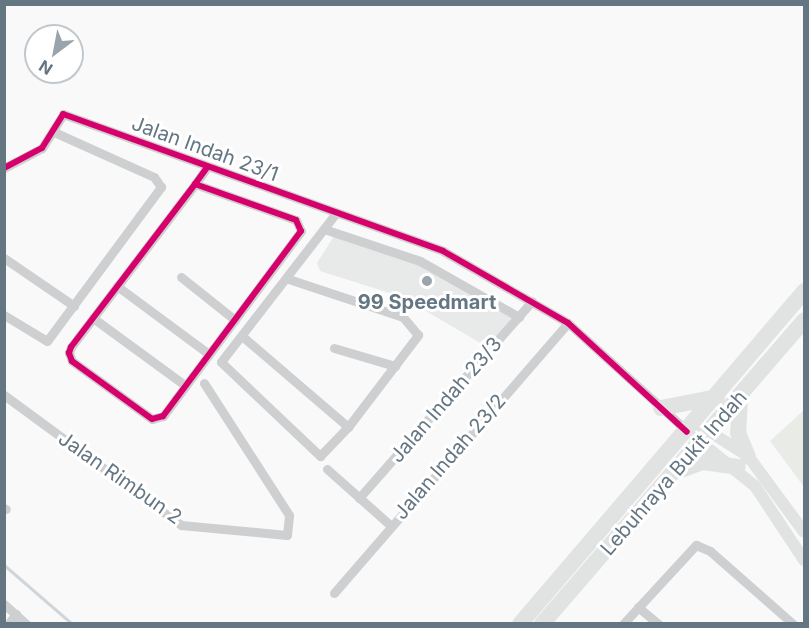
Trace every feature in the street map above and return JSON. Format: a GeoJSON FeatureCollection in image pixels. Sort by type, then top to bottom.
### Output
{"type":"FeatureCollection","features":[{"type":"Feature","properties":{"kind":"highway","name":"Lebuhraya Bukit Indah"},"geometry":{"type":"LineString","coordinates":[[520,624],[692,427],[804,291]]}},
{"type":"Feature","properties":{"kind":"highway","name":"Lebuhraya Bukit Indah"},"geometry":{"type":"LineString","coordinates":[[542,624],[740,398],[804,321]]}},
{"type":"Feature","properties":{"kind":"highway"},"geometry":{"type":"LineString","coordinates":[[660,408],[717,397]]}},
{"type":"Feature","properties":{"kind":"highway"},"geometry":{"type":"LineString","coordinates":[[671,475],[703,462],[743,461],[738,433],[740,398]]}},
{"type":"Feature","properties":{"kind":"main road"},"geometry":{"type":"LineString","coordinates":[[692,427],[743,461],[804,532]]}},
{"type":"Feature","properties":{"kind":"main road"},"geometry":{"type":"LineString","coordinates":[[743,461],[804,560]]}},
{"type":"Feature","properties":{"kind":"street","name":"Jalan Indah 23/1"},"geometry":{"type":"LineString","coordinates":[[54,132],[63,114],[206,169],[443,251],[568,323],[660,408],[692,427]]}},
{"type":"Feature","properties":{"kind":"street"},"geometry":{"type":"LineString","coordinates":[[4,168],[42,148],[54,132],[161,184],[47,341],[4,315]]}},
{"type":"Feature","properties":{"kind":"street"},"geometry":{"type":"LineString","coordinates":[[195,184],[302,227],[163,416],[147,416],[70,357],[93,318],[206,169]]}},
{"type":"Feature","properties":{"kind":"street"},"geometry":{"type":"LineString","coordinates":[[286,278],[412,322],[418,335],[348,427],[320,456],[222,367],[242,336],[286,278],[324,228],[336,213]]}},
{"type":"Feature","properties":{"kind":"street"},"geometry":{"type":"LineString","coordinates":[[324,228],[420,261],[519,317]]}},
{"type":"Feature","properties":{"kind":"street"},"geometry":{"type":"LineString","coordinates":[[4,258],[74,306]]}},
{"type":"Feature","properties":{"kind":"street"},"geometry":{"type":"LineString","coordinates":[[181,277],[235,320]]}},
{"type":"Feature","properties":{"kind":"street"},"geometry":{"type":"LineString","coordinates":[[117,286],[209,354]]}},
{"type":"Feature","properties":{"kind":"street","name":"Jalan Indah 23/3"},"geometry":{"type":"LineString","coordinates":[[359,498],[532,301]]}},
{"type":"Feature","properties":{"kind":"street"},"geometry":{"type":"LineString","coordinates":[[93,318],[186,386]]}},
{"type":"Feature","properties":{"kind":"street","name":"Jalan Indah 23/2"},"geometry":{"type":"LineString","coordinates":[[334,593],[390,525],[568,323]]}},
{"type":"Feature","properties":{"kind":"street"},"geometry":{"type":"LineString","coordinates":[[242,336],[348,427]]}},
{"type":"Feature","properties":{"kind":"street"},"geometry":{"type":"LineString","coordinates":[[334,348],[395,366]]}},
{"type":"Feature","properties":{"kind":"street","name":"Jalan Rimbun 2"},"geometry":{"type":"LineString","coordinates":[[4,395],[181,525],[287,535],[291,523],[204,383]]}},
{"type":"Feature","properties":{"kind":"street"},"geometry":{"type":"LineString","coordinates":[[327,469],[390,525]]}},
{"type":"Feature","properties":{"kind":"street"},"geometry":{"type":"LineString","coordinates":[[623,624],[696,545],[710,551],[789,622]]}},
{"type":"Feature","properties":{"kind":"street"},"geometry":{"type":"LineString","coordinates":[[4,604],[26,624]]}},
{"type":"Feature","properties":{"kind":"street"},"geometry":{"type":"LineString","coordinates":[[638,607],[658,624]]}},
{"type":"Feature","properties":{"kind":"street"},"geometry":{"type":"LineString","coordinates":[[8,624],[16,614]]}},
{"type":"Feature","properties":{"kind":"shaded area"},"geometry":{"type":"Polygon","coordinates":[[[334,236],[418,264],[513,318],[487,347],[402,297],[320,271],[317,263],[334,236]]]}},
{"type":"Feature","properties":{"kind":"shaded area"},"geometry":{"type":"Polygon","coordinates":[[[804,410],[804,487],[770,441],[804,410]]]}},
{"type":"Feature","properties":{"kind":"waterway"},"geometry":{"type":"LineString","coordinates":[[4,565],[72,624]]}},
{"type":"Feature","properties":{"kind":"cycle path"},"geometry":{"type":"LineString","coordinates":[[4,168],[42,148],[63,114],[443,251],[568,323],[687,432]]}},
{"type":"Feature","properties":{"kind":"cycle path"},"geometry":{"type":"LineString","coordinates":[[195,184],[296,220],[301,231],[163,416],[152,419],[72,361],[69,353],[71,347],[206,169]]}},
{"type":"Feature","properties":{"kind":"place","name":"99 Speedmart"},"geometry":{"type":"Point","coordinates":[427,281]}}]}
